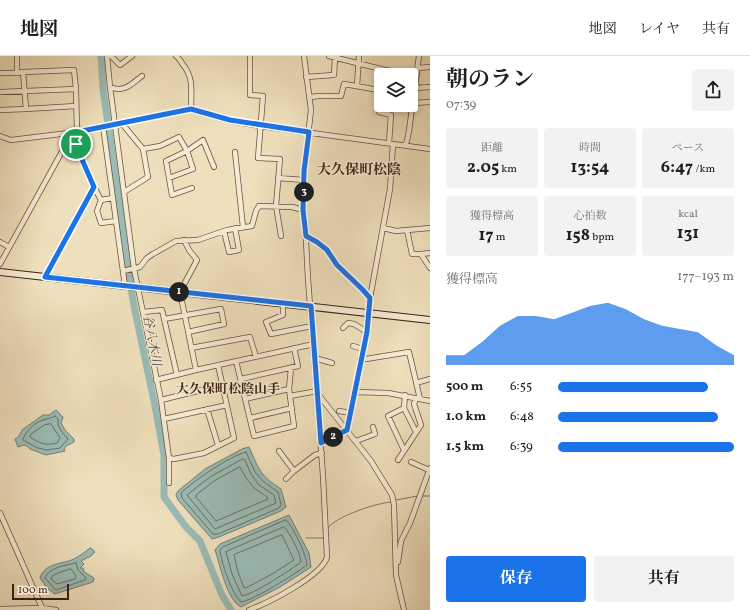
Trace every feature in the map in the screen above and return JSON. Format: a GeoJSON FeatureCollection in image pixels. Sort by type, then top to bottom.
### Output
{"type":"FeatureCollection","features":[{"type":"Feature","properties":{"kind":"street"},"geometry":{"type":"LineString","coordinates":[[17,56],[17,73]]}},
{"type":"Feature","properties":{"kind":"street"},"geometry":{"type":"LineString","coordinates":[[108,56],[110,87],[117,123],[134,269],[161,400],[169,458],[169,483]]}},
{"type":"Feature","properties":{"kind":"street"},"geometry":{"type":"LineString","coordinates":[[111,56],[120,65],[132,56]]}},
{"type":"Feature","properties":{"kind":"street"},"geometry":{"type":"LineString","coordinates":[[176,56],[189,72],[192,81],[191,109]]}},
{"type":"Feature","properties":{"kind":"street"},"geometry":{"type":"LineString","coordinates":[[250,56],[250,95],[263,96],[258,158],[280,159],[276,206],[281,236]]}},
{"type":"Feature","properties":{"kind":"street"},"geometry":{"type":"LineString","coordinates":[[249,610],[276,597],[322,567],[326,560],[328,551],[303,210],[304,180],[311,110],[304,56]]}},
{"type":"Feature","properties":{"kind":"street"},"geometry":{"type":"LineString","coordinates":[[328,56],[376,68]]}},
{"type":"Feature","properties":{"kind":"street"},"geometry":{"type":"LineString","coordinates":[[357,86],[359,56]]}},
{"type":"Feature","properties":{"kind":"street"},"geometry":{"type":"LineString","coordinates":[[419,56],[418,68],[430,67]]}},
{"type":"Feature","properties":{"kind":"street"},"geometry":{"type":"LineString","coordinates":[[306,77],[334,75],[335,58]]}},
{"type":"Feature","properties":{"kind":"street"},"geometry":{"type":"LineString","coordinates":[[0,73],[74,70],[78,135],[77,148],[101,200],[98,211],[101,223],[116,221]]}},
{"type":"Feature","properties":{"kind":"street"},"geometry":{"type":"LineString","coordinates":[[23,72],[26,109]]}},
{"type":"Feature","properties":{"kind":"street"},"geometry":{"type":"LineString","coordinates":[[110,87],[117,90],[129,87],[142,76]]}},
{"type":"Feature","properties":{"kind":"street"},"geometry":{"type":"LineString","coordinates":[[310,97],[341,96],[344,84],[379,90],[379,112],[391,115],[390,189],[370,298],[367,332],[360,360],[347,430]]}},
{"type":"Feature","properties":{"kind":"street"},"geometry":{"type":"LineString","coordinates":[[418,88],[430,87]]}},
{"type":"Feature","properties":{"kind":"street"},"geometry":{"type":"LineString","coordinates":[[0,92],[76,89]]}},
{"type":"Feature","properties":{"kind":"street"},"geometry":{"type":"LineString","coordinates":[[418,103],[430,102]]}},
{"type":"Feature","properties":{"kind":"street"},"geometry":{"type":"LineString","coordinates":[[0,110],[76,106]]}},
{"type":"Feature","properties":{"kind":"street"},"geometry":{"type":"LineString","coordinates":[[0,136],[11,140],[77,132],[191,109],[230,120],[260,126],[430,149]]}},
{"type":"Feature","properties":{"kind":"street"},"geometry":{"type":"LineString","coordinates":[[405,145],[412,112]]}},
{"type":"Feature","properties":{"kind":"street"},"geometry":{"type":"LineString","coordinates":[[117,123],[124,126],[143,149],[148,177],[124,192]]}},
{"type":"Feature","properties":{"kind":"street"},"geometry":{"type":"LineString","coordinates":[[103,126],[125,286]]}},
{"type":"Feature","properties":{"kind":"street"},"geometry":{"type":"LineString","coordinates":[[0,264],[70,136],[77,132]]}},
{"type":"Feature","properties":{"kind":"street"},"geometry":{"type":"LineString","coordinates":[[143,149],[160,146],[179,137],[187,151],[193,169],[169,178]]}},
{"type":"Feature","properties":{"kind":"street"},"geometry":{"type":"LineString","coordinates":[[192,188],[172,195],[166,161],[187,151],[203,140],[214,167]]}},
{"type":"Feature","properties":{"kind":"street"},"geometry":{"type":"LineString","coordinates":[[235,152],[243,227]]}},
{"type":"Feature","properties":{"kind":"street"},"geometry":{"type":"LineString","coordinates":[[278,178],[304,180]]}},
{"type":"Feature","properties":{"kind":"street"},"geometry":{"type":"LineString","coordinates":[[45,277],[94,187]]}},
{"type":"Feature","properties":{"kind":"street"},"geometry":{"type":"LineString","coordinates":[[101,200],[113,198]]}},
{"type":"Feature","properties":{"kind":"street"},"geometry":{"type":"LineString","coordinates":[[123,271],[140,267],[147,258],[176,241],[198,240],[235,228],[252,226],[256,210],[260,206],[292,207],[303,210]]}},
{"type":"Feature","properties":{"kind":"street"},"geometry":{"type":"LineString","coordinates":[[224,231],[230,252],[239,250],[235,228]]}},
{"type":"Feature","properties":{"kind":"street"},"geometry":{"type":"LineString","coordinates":[[383,228],[396,231],[430,228]]}},
{"type":"Feature","properties":{"kind":"street"},"geometry":{"type":"LineString","coordinates":[[407,230],[412,254],[430,253]]}},
{"type":"Feature","properties":{"kind":"street"},"geometry":{"type":"LineString","coordinates":[[306,236],[327,250],[337,265],[370,298]]}},
{"type":"Feature","properties":{"kind":"street"},"geometry":{"type":"LineString","coordinates":[[184,240],[189,250],[197,260],[180,292],[196,370]]}},
{"type":"Feature","properties":{"kind":"street"},"geometry":{"type":"LineString","coordinates":[[0,242],[9,247]]}},
{"type":"Feature","properties":{"kind":"street"},"geometry":{"type":"LineString","coordinates":[[421,254],[430,268]]}},
{"type":"Feature","properties":{"kind":"street"},"geometry":{"type":"LineString","coordinates":[[0,272],[430,320]]}},
{"type":"Feature","properties":{"kind":"street"},"geometry":{"type":"LineString","coordinates":[[283,303],[283,315],[266,322],[271,334],[312,326]]}},
{"type":"Feature","properties":{"kind":"street"},"geometry":{"type":"LineString","coordinates":[[164,320],[221,309],[224,324],[188,332]]}},
{"type":"Feature","properties":{"kind":"street"},"geometry":{"type":"LineString","coordinates":[[143,312],[162,310],[177,375]]}},
{"type":"Feature","properties":{"kind":"street"},"geometry":{"type":"LineString","coordinates":[[343,328],[348,323],[354,324],[367,332]]}},
{"type":"Feature","properties":{"kind":"street"},"geometry":{"type":"LineString","coordinates":[[191,348],[250,337],[256,357]]}},
{"type":"Feature","properties":{"kind":"street"},"geometry":{"type":"LineString","coordinates":[[156,380],[314,344]]}},
{"type":"Feature","properties":{"kind":"street"},"geometry":{"type":"LineString","coordinates":[[353,346],[363,349]]}},
{"type":"Feature","properties":{"kind":"street"},"geometry":{"type":"LineString","coordinates":[[241,379],[298,366],[294,348]]}},
{"type":"Feature","properties":{"kind":"street"},"geometry":{"type":"LineString","coordinates":[[360,360],[409,352],[418,399],[414,404],[421,425],[398,460]]}},
{"type":"Feature","properties":{"kind":"street"},"geometry":{"type":"LineString","coordinates":[[315,358],[332,363]]}},
{"type":"Feature","properties":{"kind":"street"},"geometry":{"type":"LineString","coordinates":[[236,361],[254,436],[294,426],[290,396],[291,368]]}},
{"type":"Feature","properties":{"kind":"street"},"geometry":{"type":"LineString","coordinates":[[169,458],[174,459],[204,453],[234,438],[218,365]]}},
{"type":"Feature","properties":{"kind":"street"},"geometry":{"type":"LineString","coordinates":[[416,383],[430,379]]}},
{"type":"Feature","properties":{"kind":"street"},"geometry":{"type":"LineString","coordinates":[[161,400],[222,385]]}},
{"type":"Feature","properties":{"kind":"street"},"geometry":{"type":"LineString","coordinates":[[245,399],[290,389]]}},
{"type":"Feature","properties":{"kind":"street"},"geometry":{"type":"LineString","coordinates":[[290,396],[317,392]]}},
{"type":"Feature","properties":{"kind":"street"},"geometry":{"type":"LineString","coordinates":[[317,392],[375,467],[393,500],[396,575],[404,610]]}},
{"type":"Feature","properties":{"kind":"street"},"geometry":{"type":"LineString","coordinates":[[355,392],[405,395],[430,401]]}},
{"type":"Feature","properties":{"kind":"street"},"geometry":{"type":"LineString","coordinates":[[405,395],[404,408],[416,432]]}},
{"type":"Feature","properties":{"kind":"street"},"geometry":{"type":"LineString","coordinates":[[164,419],[227,405]]}},
{"type":"Feature","properties":{"kind":"street"},"geometry":{"type":"LineString","coordinates":[[250,418],[292,408]]}},
{"type":"Feature","properties":{"kind":"street"},"geometry":{"type":"LineString","coordinates":[[404,408],[388,416],[404,450]]}},
{"type":"Feature","properties":{"kind":"street"},"geometry":{"type":"LineString","coordinates":[[207,409],[218,445]]}},
{"type":"Feature","properties":{"kind":"street"},"geometry":{"type":"LineString","coordinates":[[339,411],[351,413]]}},
{"type":"Feature","properties":{"kind":"street"},"geometry":{"type":"LineString","coordinates":[[356,441],[375,434],[373,427]]}},
{"type":"Feature","properties":{"kind":"street"},"geometry":{"type":"LineString","coordinates":[[321,443],[347,430]]}},
{"type":"Feature","properties":{"kind":"street"},"geometry":{"type":"LineString","coordinates":[[279,451],[294,471]]}},
{"type":"Feature","properties":{"kind":"street"},"geometry":{"type":"LineString","coordinates":[[286,479],[306,460],[322,453]]}},
{"type":"Feature","properties":{"kind":"street"},"geometry":{"type":"LineString","coordinates":[[396,575],[402,541],[428,478],[429,469],[411,462]]}},
{"type":"Feature","properties":{"kind":"street"},"geometry":{"type":"LineString","coordinates":[[0,513],[43,609]]}},
{"type":"Feature","properties":{"kind":"street"},"geometry":{"type":"LineString","coordinates":[[0,609],[56,610]]}},
{"type":"Feature","properties":{"kind":"water"},"geometry":{"type":"Polygon","coordinates":[[[56,410],[63,417],[61,423],[65,430],[74,439],[74,442],[66,446],[64,449],[65,451],[46,455],[24,445],[18,447],[15,439],[19,436],[22,430],[43,415],[49,415],[56,410]]]}},
{"type":"Feature","properties":{"kind":"water"},"geometry":{"type":"Polygon","coordinates":[[[249,447],[260,471],[268,480],[281,489],[286,507],[281,511],[212,539],[178,500],[176,495],[178,491],[205,469],[242,449],[249,447]]]}},
{"type":"Feature","properties":{"kind":"water"},"geometry":{"type":"Polygon","coordinates":[[[289,515],[309,553],[311,567],[280,587],[241,607],[236,603],[228,590],[215,550],[220,544],[289,515]]]}},
{"type":"Feature","properties":{"kind":"water"},"geometry":{"type":"Polygon","coordinates":[[[90,548],[95,552],[91,556],[81,561],[84,564],[80,568],[83,568],[84,572],[94,578],[93,582],[55,594],[47,588],[40,578],[45,569],[70,561],[90,548]]]}},
{"type":"Feature","properties":{"kind":"waterway","name":"谷八木川"},"geometry":{"type":"LineString","coordinates":[[101,56],[103,89],[133,301],[164,455],[164,497],[186,527],[200,541],[222,595],[231,610]]}},
{"type":"Feature","properties":{"kind":"waterway"},"geometry":{"type":"LineString","coordinates":[[396,500],[418,496]]}},
{"type":"Feature","properties":{"kind":"waterway"},"geometry":{"type":"LineString","coordinates":[[421,496],[430,496]]}},
{"type":"Feature","properties":{"kind":"waterway"},"geometry":{"type":"LineString","coordinates":[[327,529],[331,524],[346,515],[376,505],[391,502]]}},
{"type":"Feature","properties":{"kind":"waterway"},"geometry":{"type":"LineString","coordinates":[[306,538],[323,538],[324,536]]}},
{"type":"Feature","properties":{"kind":"district","name":"大久保町松陰"},"geometry":{"type":"Point","coordinates":[359,169]}},
{"type":"Feature","properties":{"kind":"district","name":"大久保町松陰山手"},"geometry":{"type":"Point","coordinates":[228,388]}},
{"type":"Feature","properties":{"kind":"route"},"geometry":{"type":"LineString","coordinates":[[191,109],[230,120],[260,126],[309,132],[304,171],[303,210],[306,236],[327,250],[337,265],[370,298],[367,332],[360,360],[347,430],[321,443],[311,306],[45,277],[94,187],[76,144],[78,135],[77,132],[191,109]]}}]}
